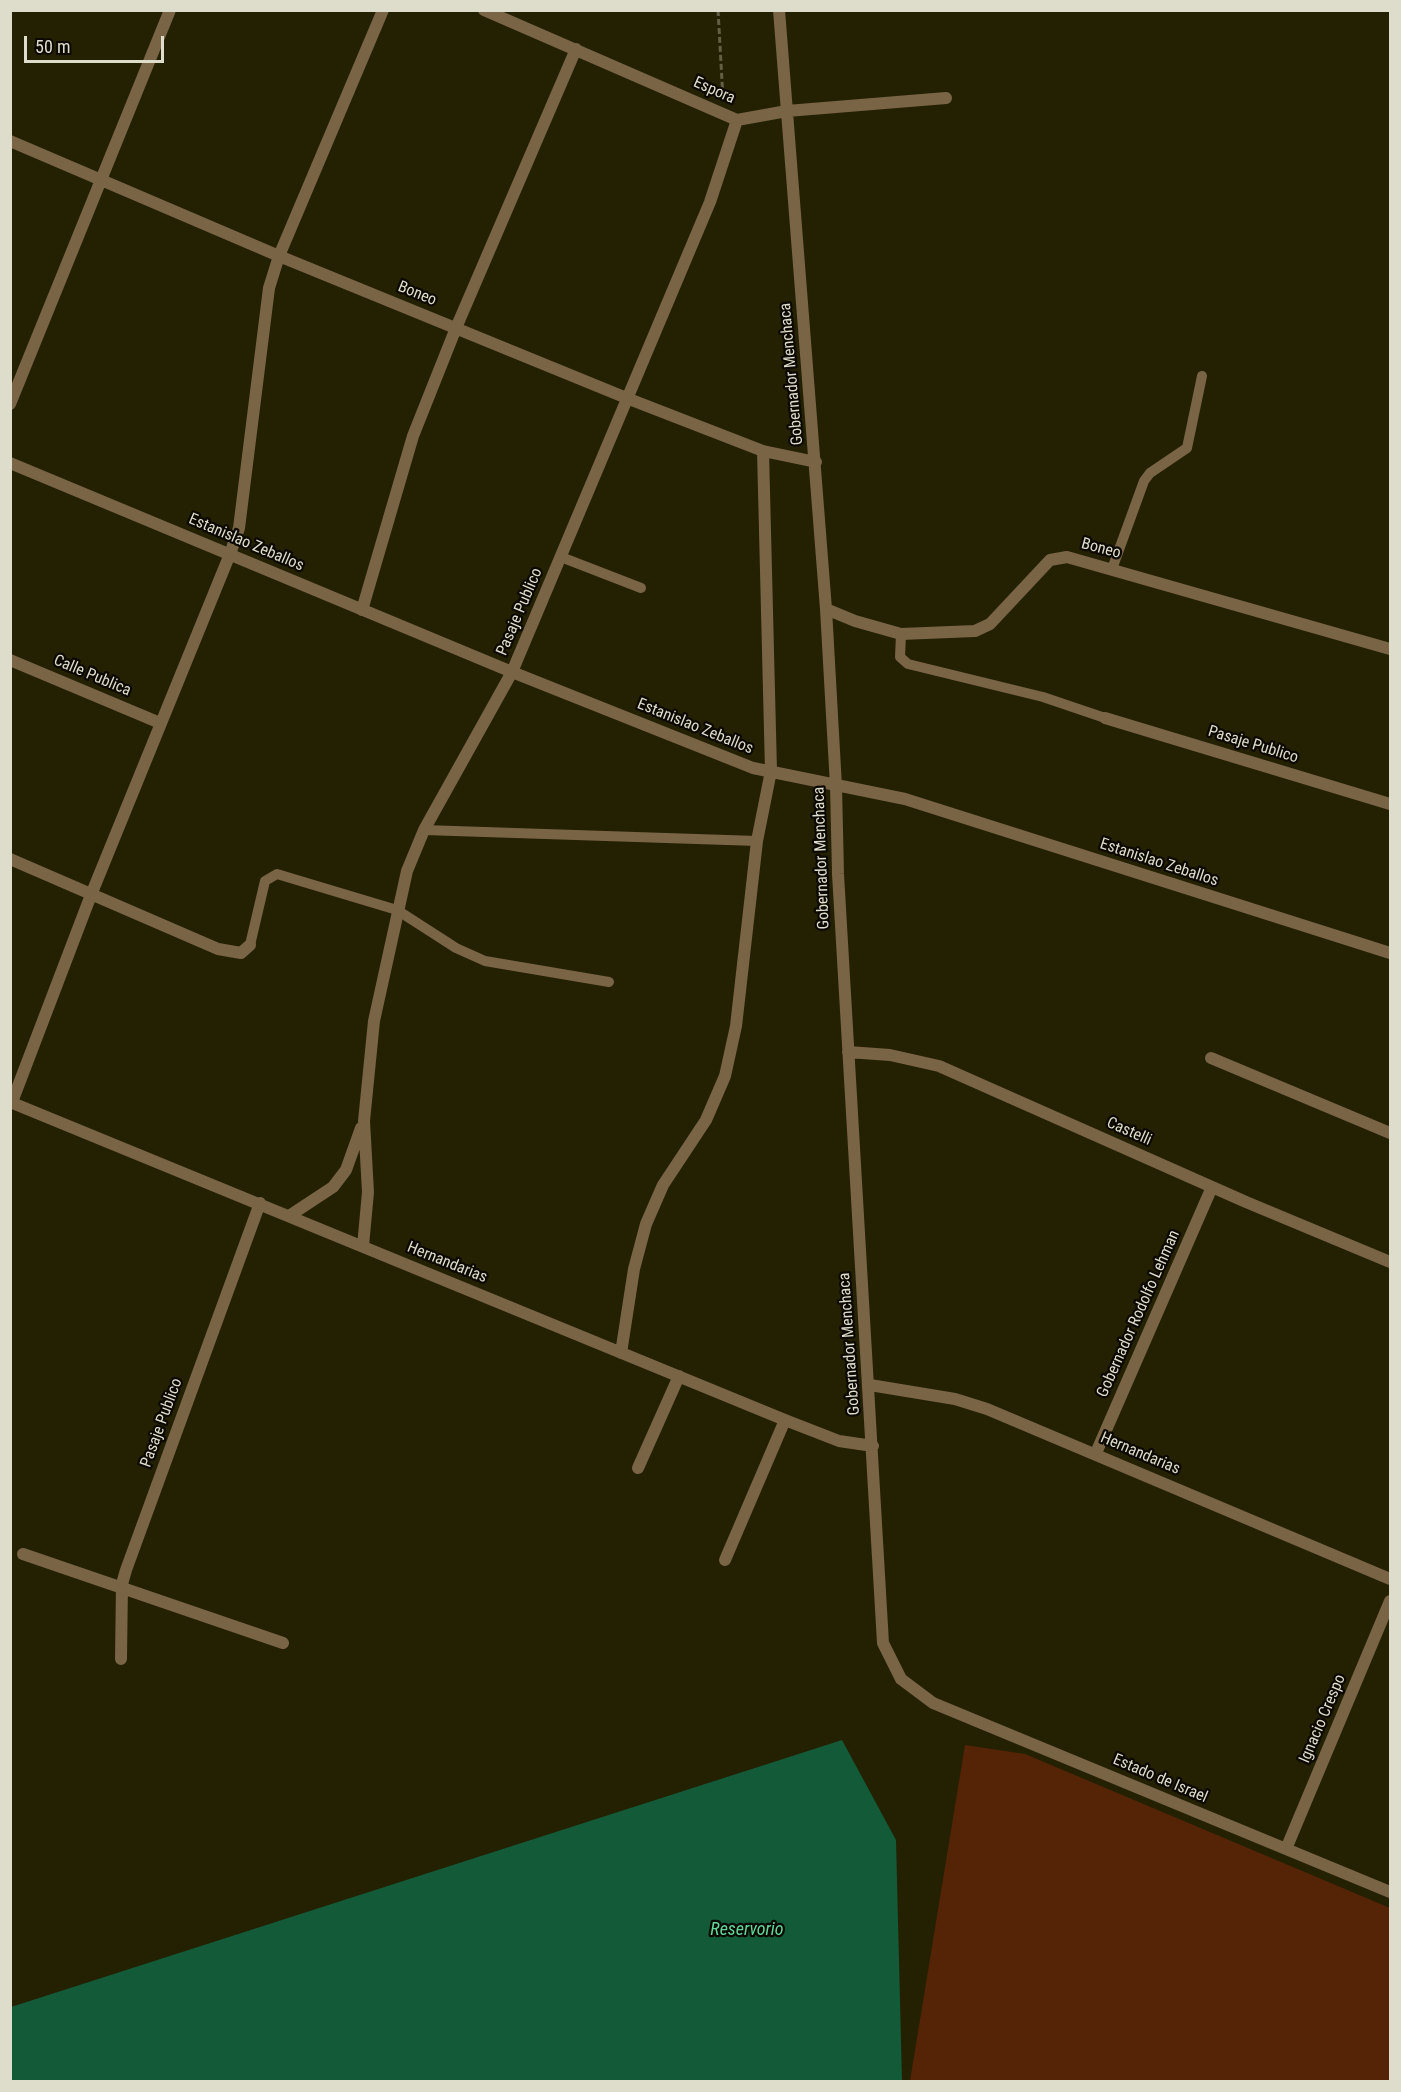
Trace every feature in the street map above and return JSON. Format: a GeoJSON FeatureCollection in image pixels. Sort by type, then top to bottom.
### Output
{"type":"FeatureCollection","features":[{"type":"Feature","properties":{"kind":"street"},"geometry":{"type":"LineString","coordinates":[[10,404],[170,10]]}},
{"type":"Feature","properties":{"kind":"street"},"geometry":{"type":"LineString","coordinates":[[11,1102],[91,895],[239,528],[268,288],[279,256],[383,10]]}},
{"type":"Feature","properties":{"kind":"street","name":"Espora"},"geometry":{"type":"LineString","coordinates":[[484,10],[737,120],[787,111],[946,98]]}},
{"type":"Feature","properties":{"kind":"street","name":"Gobernador Menchaca"},"geometry":{"type":"LineString","coordinates":[[779,10],[826,609],[837,786],[838,874],[870,1385],[883,1643],[901,1679],[918,1693]]}},
{"type":"Feature","properties":{"kind":"street"},"geometry":{"type":"LineString","coordinates":[[362,610],[414,436],[456,328],[576,50]]}},
{"type":"Feature","properties":{"kind":"street","name":"Pasaje Publico"},"geometry":{"type":"LineString","coordinates":[[363,1246],[368,1192],[364,1121],[374,1021],[407,872],[424,830],[512,672],[629,399],[710,202],[737,120]]}},
{"type":"Feature","properties":{"kind":"street","name":"Boneo"},"geometry":{"type":"LineString","coordinates":[[10,141],[279,256],[629,399],[762,451],[816,462]]}},
{"type":"Feature","properties":{"kind":"street"},"geometry":{"type":"LineString","coordinates":[[621,1353],[634,1269],[646,1224],[663,1185],[706,1120],[725,1076],[736,1026],[758,841],[771,771],[762,451]]}},
{"type":"Feature","properties":{"kind":"street","name":"Estanislao Zeballos"},"geometry":{"type":"LineString","coordinates":[[10,463],[512,672],[753,768],[837,786],[877,791],[905,799],[1390,953]]}},
{"type":"Feature","properties":{"kind":"street","name":"Boneo"},"geometry":{"type":"LineString","coordinates":[[826,609],[855,621],[901,634],[983,629],[1050,560],[1059,557],[1112,569],[1390,649]]}},
{"type":"Feature","properties":{"kind":"street","name":"Calle Publica"},"geometry":{"type":"LineString","coordinates":[[10,660],[160,723]]}},
{"type":"Feature","properties":{"kind":"street","name":"Pasaje Publico"},"geometry":{"type":"LineString","coordinates":[[1105,718],[1390,804]]}},
{"type":"Feature","properties":{"kind":"street"},"geometry":{"type":"LineString","coordinates":[[10,859],[218,949],[241,953],[250,945]]}},
{"type":"Feature","properties":{"kind":"street","name":"Castelli"},"geometry":{"type":"LineString","coordinates":[[848,1053],[890,1055],[939,1066],[1212,1187],[1390,1262]]}},
{"type":"Feature","properties":{"kind":"street"},"geometry":{"type":"LineString","coordinates":[[1211,1058],[1390,1133]]}},
{"type":"Feature","properties":{"kind":"street","name":"Hernandarias"},"geometry":{"type":"LineString","coordinates":[[11,1102],[785,1420],[839,1441],[873,1446]]}},
{"type":"Feature","properties":{"kind":"street","name":"Pasaje Publico"},"geometry":{"type":"LineString","coordinates":[[289,1216],[333,1187],[346,1170],[364,1121]]}},
{"type":"Feature","properties":{"kind":"street","name":"Gobernador Rodolfo Lehman"},"geometry":{"type":"LineString","coordinates":[[1096,1454],[1212,1187]]}},
{"type":"Feature","properties":{"kind":"street","name":"Pasaje Publico"},"geometry":{"type":"LineString","coordinates":[[121,1659],[122,1588],[260,1203]]}},
{"type":"Feature","properties":{"kind":"street"},"geometry":{"type":"LineString","coordinates":[[638,1468],[678,1376]]}},
{"type":"Feature","properties":{"kind":"street","name":"Hernandarias"},"geometry":{"type":"LineString","coordinates":[[870,1385],[955,1399],[987,1409],[1390,1579]]}},
{"type":"Feature","properties":{"kind":"street"},"geometry":{"type":"LineString","coordinates":[[725,1560],[785,1420]]}},
{"type":"Feature","properties":{"kind":"street"},"geometry":{"type":"LineString","coordinates":[[23,1554],[283,1643]]}},
{"type":"Feature","properties":{"kind":"street","name":"Ignacio Crespo"},"geometry":{"type":"LineString","coordinates":[[1286,1849],[1390,1601]]}},
{"type":"Feature","properties":{"kind":"street","name":"Estado de Israel"},"geometry":{"type":"LineString","coordinates":[[918,1693],[933,1703],[1390,1892]]}},
{"type":"Feature","properties":{"kind":"lane"},"geometry":{"type":"LineString","coordinates":[[1112,569],[1144,481],[1150,473],[1187,448],[1202,376]]}},
{"type":"Feature","properties":{"kind":"lane"},"geometry":{"type":"LineString","coordinates":[[561,557],[641,588]]}},
{"type":"Feature","properties":{"kind":"lane"},"geometry":{"type":"LineString","coordinates":[[901,634],[900,657],[908,664],[1043,697],[1105,718]]}},
{"type":"Feature","properties":{"kind":"lane"},"geometry":{"type":"LineString","coordinates":[[424,830],[758,841]]}},
{"type":"Feature","properties":{"kind":"lane"},"geometry":{"type":"LineString","coordinates":[[250,945],[265,880],[277,874],[397,910],[456,948],[485,961],[609,982]]}},
{"type":"Feature","properties":{"kind":"path"},"geometry":{"type":"LineString","coordinates":[[718,10],[724,114]]}},
{"type":"Feature","properties":{"kind":"shaded area"},"geometry":{"type":"Polygon","coordinates":[[[965,1745],[1025,1754],[1390,1908],[1390,2081],[910,2081],[965,1745]]]}},
{"type":"Feature","properties":{"kind":"water","name":"Reservorio"},"geometry":{"type":"Polygon","coordinates":[[[842,1740],[896,1840],[902,2081],[11,2081],[11,2007],[842,1740]]]}}]}
